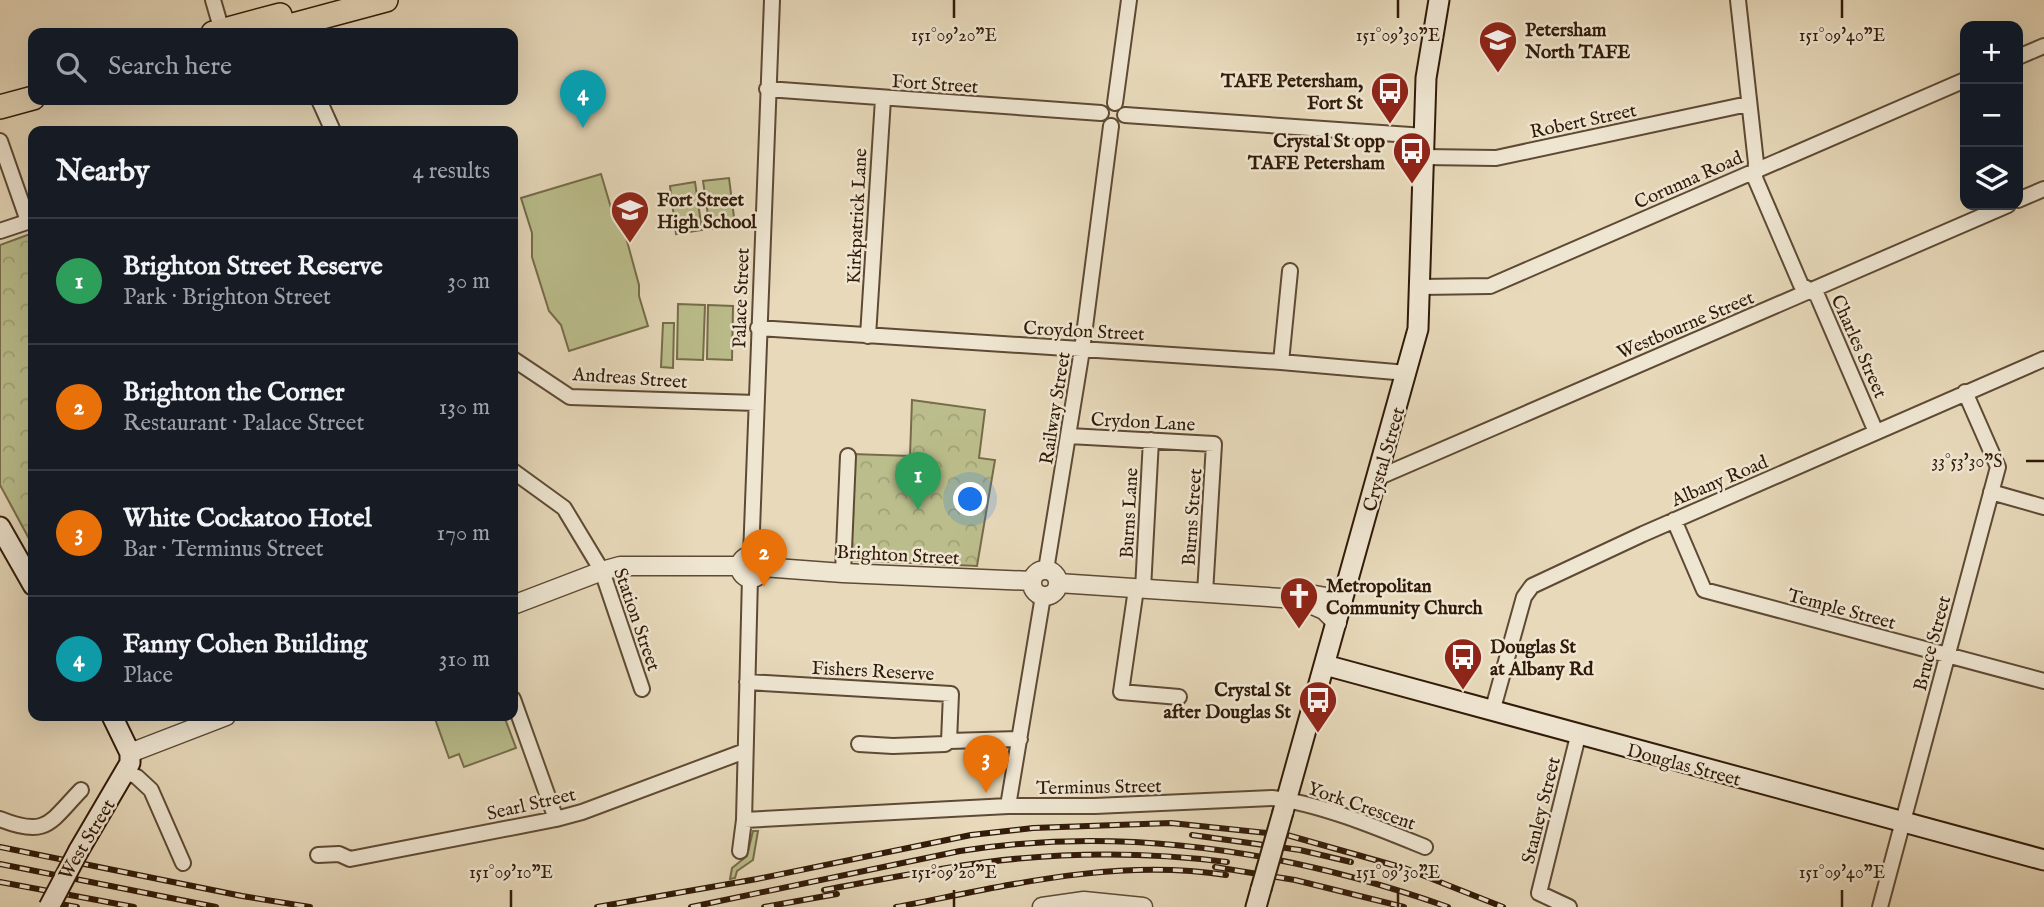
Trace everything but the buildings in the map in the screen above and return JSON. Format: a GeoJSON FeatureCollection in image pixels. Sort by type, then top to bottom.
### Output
{"type":"FeatureCollection","features":[{"type":"Feature","properties":{"kind":"highway"},"geometry":{"type":"LineString","coordinates":[[232,28],[333,0]]}},
{"type":"Feature","properties":{"kind":"highway"},"geometry":{"type":"LineString","coordinates":[[294,28],[386,0]]}},
{"type":"Feature","properties":{"kind":"highway"},"geometry":{"type":"LineString","coordinates":[[0,91],[28,83]]}},
{"type":"Feature","properties":{"kind":"highway"},"geometry":{"type":"LineString","coordinates":[[0,107],[28,99]]}},
{"type":"Feature","properties":{"kind":"main road","name":"Crystal Street"},"geometry":{"type":"LineString","coordinates":[[1258,898],[1418,329],[1426,78],[1440,0]]}},
{"type":"Feature","properties":{"kind":"main road"},"geometry":{"type":"LineString","coordinates":[[0,527],[28,576]]}},
{"type":"Feature","properties":{"kind":"main road","name":"Douglas Street"},"geometry":{"type":"LineString","coordinates":[[1325,665],[1578,736],[2044,860]]}},
{"type":"Feature","properties":{"kind":"main road"},"geometry":{"type":"LineString","coordinates":[[114,721],[128,763]]}},
{"type":"Feature","properties":{"kind":"main road","name":"West Street"},"geometry":{"type":"LineString","coordinates":[[49,907],[128,763]]}},
{"type":"Feature","properties":{"kind":"street"},"geometry":{"type":"LineString","coordinates":[[213,0],[217,28]]}},
{"type":"Feature","properties":{"kind":"street","name":"Palace Street"},"geometry":{"type":"LineString","coordinates":[[740,851],[744,820],[758,328],[772,0]]}},
{"type":"Feature","properties":{"kind":"street"},"geometry":{"type":"LineString","coordinates":[[1115,103],[1129,0]]}},
{"type":"Feature","properties":{"kind":"street","name":"Charles Street"},"geometry":{"type":"LineString","coordinates":[[1738,0],[1756,163],[1755,178],[1801,285],[1817,295],[1876,432]]}},
{"type":"Feature","properties":{"kind":"street"},"geometry":{"type":"LineString","coordinates":[[2023,55],[2044,46]]}},
{"type":"Feature","properties":{"kind":"street","name":"Corunna Road"},"geometry":{"type":"LineString","coordinates":[[1421,287],[1490,286],[1960,82]]}},
{"type":"Feature","properties":{"kind":"street","name":"Fort Street"},"geometry":{"type":"LineString","coordinates":[[767,89],[1101,113]]}},
{"type":"Feature","properties":{"kind":"street","name":"Kirkpatrick Lane"},"geometry":{"type":"LineString","coordinates":[[868,336],[883,99]]}},
{"type":"Feature","properties":{"kind":"street"},"geometry":{"type":"LineString","coordinates":[[1115,103],[1123,108],[1125,115],[1119,125],[1111,126],[1105,123],[1101,113],[1108,104],[1115,103]]}},
{"type":"Feature","properties":{"kind":"street","name":"Robert Street"},"geometry":{"type":"LineString","coordinates":[[1424,157],[1496,158],[1748,104]]}},
{"type":"Feature","properties":{"kind":"street"},"geometry":{"type":"LineString","coordinates":[[321,105],[331,126]]}},
{"type":"Feature","properties":{"kind":"street"},"geometry":{"type":"LineString","coordinates":[[1125,115],[1424,136]]}},
{"type":"Feature","properties":{"kind":"street","name":"Railway Street"},"geometry":{"type":"LineString","coordinates":[[1045,578],[1082,350],[1111,126]]}},
{"type":"Feature","properties":{"kind":"street"},"geometry":{"type":"LineString","coordinates":[[0,141],[28,215]]}},
{"type":"Feature","properties":{"kind":"street"},"geometry":{"type":"LineString","coordinates":[[2023,198],[2044,189]]}},
{"type":"Feature","properties":{"kind":"street","name":"Westbourne Street"},"geometry":{"type":"LineString","coordinates":[[1377,478],[1996,210]]}},
{"type":"Feature","properties":{"kind":"street"},"geometry":{"type":"LineString","coordinates":[[0,232],[28,221]]}},
{"type":"Feature","properties":{"kind":"street"},"geometry":{"type":"LineString","coordinates":[[1281,362],[1290,271]]}},
{"type":"Feature","properties":{"kind":"street","name":"Croydon Street"},"geometry":{"type":"LineString","coordinates":[[758,328],[1281,362],[1407,373]]}},
{"type":"Feature","properties":{"kind":"street","name":"Albany Road"},"geometry":{"type":"LineString","coordinates":[[1492,712],[1524,597],[1532,586],[1674,520],[2044,359]]}},
{"type":"Feature","properties":{"kind":"street","name":"Andreas Street"},"geometry":{"type":"LineString","coordinates":[[518,362],[570,397],[756,403]]}},
{"type":"Feature","properties":{"kind":"street","name":"Bruce Street"},"geometry":{"type":"LineString","coordinates":[[1880,907],[1998,467],[1965,392]]}},
{"type":"Feature","properties":{"kind":"street","name":"Crydon Lane"},"geometry":{"type":"LineString","coordinates":[[1069,436],[1214,444]]}},
{"type":"Feature","properties":{"kind":"street","name":"Burns Lane"},"geometry":{"type":"LineString","coordinates":[[1151,440],[1140,589],[1121,692],[1179,697]]}},
{"type":"Feature","properties":{"kind":"street","name":"Burns Street"},"geometry":{"type":"LineString","coordinates":[[1205,593],[1214,444]]}},
{"type":"Feature","properties":{"kind":"street"},"geometry":{"type":"LineString","coordinates":[[843,573],[848,456]]}},
{"type":"Feature","properties":{"kind":"street","name":"Station Street"},"geometry":{"type":"LineString","coordinates":[[518,475],[564,508],[602,570],[642,689]]}},
{"type":"Feature","properties":{"kind":"street"},"geometry":{"type":"LineString","coordinates":[[1992,492],[2044,506]]}},
{"type":"Feature","properties":{"kind":"street","name":"Temple Street"},"geometry":{"type":"LineString","coordinates":[[1674,520],[1704,590],[2044,681]]}},
{"type":"Feature","properties":{"kind":"street","name":"Brighton Street"},"geometry":{"type":"LineString","coordinates":[[518,603],[602,570],[620,566],[751,567],[843,573],[1045,578],[1140,589],[1297,599],[1318,606],[1337,623]]}},
{"type":"Feature","properties":{"kind":"street"},"geometry":{"type":"LineString","coordinates":[[1008,806],[1043,596],[1053,593],[1045,578]]}},
{"type":"Feature","properties":{"kind":"street","name":"Brighton Street"},"geometry":{"type":"LineString","coordinates":[[1297,599],[1315,595],[1343,600]]}},
{"type":"Feature","properties":{"kind":"street","name":"Fishers Reserve"},"geometry":{"type":"LineString","coordinates":[[747,682],[951,694],[949,741]]}},
{"type":"Feature","properties":{"kind":"street"},"geometry":{"type":"LineString","coordinates":[[518,713],[556,818]]}},
{"type":"Feature","properties":{"kind":"street"},"geometry":{"type":"LineString","coordinates":[[183,863],[151,790],[136,777],[128,763],[216,721]]}},
{"type":"Feature","properties":{"kind":"street","name":"Stanley Street"},"geometry":{"type":"LineString","coordinates":[[1569,907],[1539,893],[1578,736]]}},
{"type":"Feature","properties":{"kind":"street"},"geometry":{"type":"LineString","coordinates":[[859,744],[893,746],[1020,739]]}},
{"type":"Feature","properties":{"kind":"street","name":"Searl Street"},"geometry":{"type":"LineString","coordinates":[[318,855],[339,854],[350,859],[582,812],[746,751]]}},
{"type":"Feature","properties":{"kind":"street"},"geometry":{"type":"LineString","coordinates":[[0,820],[29,830],[40,827],[52,820],[81,790]]}},
{"type":"Feature","properties":{"kind":"street","name":"Terminus Street"},"geometry":{"type":"LineString","coordinates":[[744,820],[1008,806],[1095,806],[1252,798],[1285,806]]}},
{"type":"Feature","properties":{"kind":"street","name":"York Crescent"},"geometry":{"type":"LineString","coordinates":[[1285,806],[1366,824],[1425,847]]}},
{"type":"Feature","properties":{"kind":"street"},"geometry":{"type":"LineString","coordinates":[[1042,907],[1084,901],[1143,907]]}},
{"type":"Feature","properties":{"kind":"green space"},"geometry":{"type":"Polygon","coordinates":[[[601,174],[612,211],[624,230],[648,326],[569,351],[561,325],[549,311],[532,257],[532,233],[521,198],[601,174]]]}},
{"type":"Feature","properties":{"kind":"green space"},"geometry":{"type":"Polygon","coordinates":[[[729,178],[735,225],[710,229],[703,181],[729,178]]]}},
{"type":"Feature","properties":{"kind":"green space"},"geometry":{"type":"Polygon","coordinates":[[[695,182],[702,230],[676,234],[670,186],[695,182]]]}},
{"type":"Feature","properties":{"kind":"green space"},"geometry":{"type":"Polygon","coordinates":[[[28,235],[28,537],[0,485],[0,245],[28,235]]]}},
{"type":"Feature","properties":{"kind":"green space"},"geometry":{"type":"Polygon","coordinates":[[[678,304],[705,305],[703,360],[677,359],[678,304]]]}},
{"type":"Feature","properties":{"kind":"green space"},"geometry":{"type":"Polygon","coordinates":[[[708,305],[733,306],[732,360],[707,359],[708,305]]]}},
{"type":"Feature","properties":{"kind":"green space"},"geometry":{"type":"Polygon","coordinates":[[[663,323],[674,323],[673,368],[661,367],[663,323]]]}},
{"type":"Feature","properties":{"kind":"green space"},"geometry":{"type":"Polygon","coordinates":[[[912,400],[985,410],[979,458],[995,460],[977,566],[848,560],[853,454],[910,456],[912,400]]]}},
{"type":"Feature","properties":{"kind":"green space"},"geometry":{"type":"Polygon","coordinates":[[[436,721],[506,721],[516,748],[464,767],[459,754],[449,758],[436,721]]]}},
{"type":"Feature","properties":{"kind":"green space"},"geometry":{"type":"Polygon","coordinates":[[[753,831],[758,831],[753,860],[737,871],[735,878],[730,879],[732,868],[747,856],[753,831]]]}},
{"type":"Feature","properties":{"kind":"railway"},"geometry":{"type":"LineString","coordinates":[[597,907],[757,879],[971,835],[1033,828],[1171,823],[1287,835],[1407,869],[1503,907]]}},
{"type":"Feature","properties":{"kind":"railway"},"geometry":{"type":"LineString","coordinates":[[1192,835],[1300,850],[1351,862]]}},
{"type":"Feature","properties":{"kind":"railway"},"geometry":{"type":"LineString","coordinates":[[691,907],[960,851],[1084,841],[1146,843],[1269,858],[1329,871],[1448,907]]}},
{"type":"Feature","properties":{"kind":"railway"},"geometry":{"type":"LineString","coordinates":[[0,847],[242,896],[310,907]]}},
{"type":"Feature","properties":{"kind":"railway"},"geometry":{"type":"LineString","coordinates":[[824,890],[967,865],[1047,856],[1107,854],[1227,862]]}},
{"type":"Feature","properties":{"kind":"railway"},"geometry":{"type":"LineString","coordinates":[[0,864],[216,907]]}},
{"type":"Feature","properties":{"kind":"railway"},"geometry":{"type":"LineString","coordinates":[[1215,867],[1295,880],[1404,907]]}},
{"type":"Feature","properties":{"kind":"railway"},"geometry":{"type":"LineString","coordinates":[[896,907],[1019,883],[1101,872],[1184,871],[1226,875]]}},
{"type":"Feature","properties":{"kind":"railway"},"geometry":{"type":"LineString","coordinates":[[0,882],[134,907]]}},
{"type":"Feature","properties":{"kind":"railway"},"geometry":{"type":"LineString","coordinates":[[764,907],[837,894]]}},
{"type":"Feature","properties":{"kind":"railway"},"geometry":{"type":"LineString","coordinates":[[49,902],[77,907]]}},
{"type":"Feature","properties":{"kind":"place","name":"Petersham North TAFE"},"geometry":{"type":"Point","coordinates":[1498,74]}},
{"type":"Feature","properties":{"kind":"place","name":"TAFE Petersham, Fort St"},"geometry":{"type":"Point","coordinates":[1390,125]}},
{"type":"Feature","properties":{"kind":"place","name":"Fanny Cohen Building"},"geometry":{"type":"Point","coordinates":[583,128]}},
{"type":"Feature","properties":{"kind":"place","name":"Crystal St opp TAFE Petersham"},"geometry":{"type":"Point","coordinates":[1412,185]}},
{"type":"Feature","properties":{"kind":"place","name":"Fort Street High School"},"geometry":{"type":"Point","coordinates":[630,244]}},
{"type":"Feature","properties":{"kind":"place","name":"Brighton Street Reserve"},"geometry":{"type":"Point","coordinates":[918,510]}},
{"type":"Feature","properties":{"kind":"place","name":"Brighton the Corner"},"geometry":{"type":"Point","coordinates":[764,587]}},
{"type":"Feature","properties":{"kind":"place","name":"Metropolitan Community Church"},"geometry":{"type":"Point","coordinates":[1299,630]}},
{"type":"Feature","properties":{"kind":"place","name":"Douglas St at Albany Rd"},"geometry":{"type":"Point","coordinates":[1463,691]}},
{"type":"Feature","properties":{"kind":"place","name":"Crystal St after Douglas St"},"geometry":{"type":"Point","coordinates":[1318,734]}},
{"type":"Feature","properties":{"kind":"place","name":"White Cockatoo Hotel"},"geometry":{"type":"Point","coordinates":[986,793]}}]}
